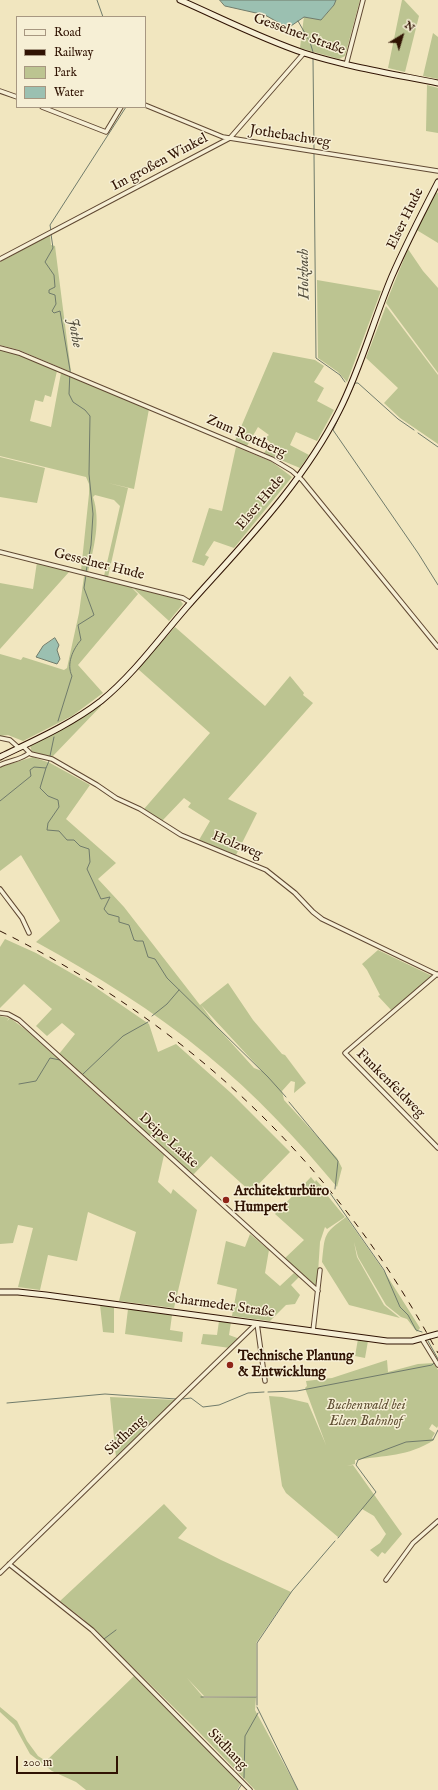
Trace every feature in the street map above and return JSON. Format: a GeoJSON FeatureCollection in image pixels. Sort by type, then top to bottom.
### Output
{"type":"FeatureCollection","features":[{"type":"Feature","properties":{"kind":"street","name":"Gesselner Straße"},"geometry":{"type":"LineString","coordinates":[[180,0],[270,40],[304,53],[346,65],[438,83]]}},
{"type":"Feature","properties":{"kind":"street"},"geometry":{"type":"LineString","coordinates":[[346,65],[363,0]]}},
{"type":"Feature","properties":{"kind":"street","name":"Im großen Winkel"},"geometry":{"type":"LineString","coordinates":[[0,259],[230,138],[304,53]]}},
{"type":"Feature","properties":{"kind":"street"},"geometry":{"type":"LineString","coordinates":[[0,91],[16,97]]}},
{"type":"Feature","properties":{"kind":"street","name":"Jothebachweg"},"geometry":{"type":"LineString","coordinates":[[146,105],[230,138],[438,171]]}},
{"type":"Feature","properties":{"kind":"street"},"geometry":{"type":"LineString","coordinates":[[45,108],[106,132],[120,108]]}},
{"type":"Feature","properties":{"kind":"street","name":"Elser Hude"},"geometry":{"type":"LineString","coordinates":[[0,757],[68,724],[102,700],[132,670],[191,603],[299,476],[339,411],[351,385],[392,277],[438,182]]}},
{"type":"Feature","properties":{"kind":"street","name":"Zum Rottberg"},"geometry":{"type":"LineString","coordinates":[[0,348],[19,353],[272,459],[299,476],[438,647]]}},
{"type":"Feature","properties":{"kind":"street","name":"Gesselner Hude"},"geometry":{"type":"LineString","coordinates":[[0,552],[183,598],[191,603]]}},
{"type":"Feature","properties":{"kind":"street"},"geometry":{"type":"LineString","coordinates":[[0,738],[10,740],[29,753],[23,758],[13,759],[0,765]]}},
{"type":"Feature","properties":{"kind":"street","name":"Holzweg"},"geometry":{"type":"LineString","coordinates":[[29,753],[52,759],[98,785],[116,798],[140,809],[181,835],[266,870],[296,893],[313,912],[322,919],[438,974]]}},
{"type":"Feature","properties":{"kind":"street"},"geometry":{"type":"LineString","coordinates":[[0,889],[22,918],[30,933]]}},
{"type":"Feature","properties":{"kind":"street","name":"Funkenfeldweg"},"geometry":{"type":"LineString","coordinates":[[438,974],[345,1053],[438,1148]]}},
{"type":"Feature","properties":{"kind":"street","name":"Deipe Laake"},"geometry":{"type":"LineString","coordinates":[[0,1013],[8,1014],[19,1020],[318,1291]]}},
{"type":"Feature","properties":{"kind":"street"},"geometry":{"type":"LineString","coordinates":[[313,1331],[320,1270]]}},
{"type":"Feature","properties":{"kind":"street","name":"Scharmeder Straße"},"geometry":{"type":"LineString","coordinates":[[0,1292],[46,1295],[387,1341],[402,1342],[422,1339],[438,1334]]}},
{"type":"Feature","properties":{"kind":"street"},"geometry":{"type":"LineString","coordinates":[[257,1323],[265,1381]]}},
{"type":"Feature","properties":{"kind":"street","name":"Südhang"},"geometry":{"type":"LineString","coordinates":[[0,1573],[257,1323]]}},
{"type":"Feature","properties":{"kind":"street"},"geometry":{"type":"LineString","coordinates":[[422,1339],[438,1365]]}},
{"type":"Feature","properties":{"kind":"street"},"geometry":{"type":"LineString","coordinates":[[386,1580],[413,1543],[438,1521]]}},
{"type":"Feature","properties":{"kind":"street","name":"Südhang"},"geometry":{"type":"LineString","coordinates":[[9,1564],[92,1630],[250,1790]]}},
{"type":"Feature","properties":{"kind":"green space"},"geometry":{"type":"Polygon","coordinates":[[[336,0],[360,0],[345,56],[339,59],[300,48],[304,16],[321,20],[334,5],[336,0]]]}},
{"type":"Feature","properties":{"kind":"green space"},"geometry":{"type":"Polygon","coordinates":[[[402,0],[404,0],[419,16],[405,72],[388,68],[402,0]]]}},
{"type":"Feature","properties":{"kind":"green space"},"geometry":{"type":"Polygon","coordinates":[[[433,33],[438,37],[438,79],[423,76],[433,33]]]}},
{"type":"Feature","properties":{"kind":"green space"},"geometry":{"type":"Polygon","coordinates":[[[427,85],[438,88],[438,133],[426,131],[427,85]]]}},
{"type":"Feature","properties":{"kind":"green space"},"geometry":{"type":"Polygon","coordinates":[[[436,192],[438,193],[438,243],[415,229],[436,192]]]}},
{"type":"Feature","properties":{"kind":"green space"},"geometry":{"type":"Polygon","coordinates":[[[50,235],[51,245],[55,246],[71,372],[19,350],[0,345],[0,262],[50,235]]]}},
{"type":"Feature","properties":{"kind":"green space"},"geometry":{"type":"Polygon","coordinates":[[[408,249],[423,271],[438,288],[438,373],[386,303],[408,249]]]}},
{"type":"Feature","properties":{"kind":"green space"},"geometry":{"type":"Polygon","coordinates":[[[317,280],[381,291],[347,382],[338,372],[318,358],[317,280]]]}},
{"type":"Feature","properties":{"kind":"green space"},"geometry":{"type":"Polygon","coordinates":[[[386,306],[438,375],[438,444],[400,418],[384,403],[398,388],[366,358],[386,306]]]}},
{"type":"Feature","properties":{"kind":"green space"},"geometry":{"type":"Polygon","coordinates":[[[0,350],[18,354],[57,371],[51,397],[45,395],[43,402],[35,400],[30,421],[51,427],[61,373],[149,409],[134,489],[108,483],[128,488],[108,577],[104,576],[120,506],[114,500],[95,495],[93,497],[97,525],[96,534],[88,572],[81,571],[89,494],[89,484],[86,477],[0,456],[0,350]]]}},
{"type":"Feature","properties":{"kind":"green space"},"geometry":{"type":"Polygon","coordinates":[[[273,352],[315,360],[324,366],[314,382],[324,388],[317,401],[334,410],[317,441],[296,432],[290,445],[309,455],[300,468],[264,453],[271,443],[265,438],[269,435],[258,427],[247,446],[235,441],[273,352]]]}},
{"type":"Feature","properties":{"kind":"green space"},"geometry":{"type":"Polygon","coordinates":[[[236,447],[272,462],[292,477],[234,548],[214,541],[205,555],[209,557],[204,566],[192,562],[209,508],[222,511],[236,447]]]}},
{"type":"Feature","properties":{"kind":"green space"},"geometry":{"type":"Polygon","coordinates":[[[0,457],[45,468],[37,503],[0,497],[0,457]]]}},
{"type":"Feature","properties":{"kind":"green space"},"geometry":{"type":"Polygon","coordinates":[[[37,562],[69,572],[0,649],[0,583],[33,589],[37,562]]]}},
{"type":"Feature","properties":{"kind":"green space"},"geometry":{"type":"Polygon","coordinates":[[[84,576],[130,586],[138,594],[78,665],[103,693],[72,716],[23,741],[8,735],[0,736],[0,654],[21,660],[23,657],[64,670],[67,668],[79,613],[84,576]]]}},
{"type":"Feature","properties":{"kind":"green space"},"geometry":{"type":"Polygon","coordinates":[[[133,588],[179,599],[183,604],[169,621],[133,588]]]}},
{"type":"Feature","properties":{"kind":"green space"},"geometry":{"type":"Polygon","coordinates":[[[175,627],[265,706],[290,676],[304,693],[303,695],[313,703],[228,799],[257,813],[236,855],[199,840],[210,821],[188,807],[191,803],[184,798],[162,821],[144,809],[210,733],[138,669],[175,627]]]}},
{"type":"Feature","properties":{"kind":"green space"},"geometry":{"type":"Polygon","coordinates":[[[101,704],[101,706],[52,757],[32,752],[30,746],[68,726],[101,704]]]}},
{"type":"Feature","properties":{"kind":"green space"},"geometry":{"type":"Polygon","coordinates":[[[33,757],[50,763],[90,785],[66,819],[116,863],[98,879],[124,907],[200,1005],[228,983],[253,1020],[282,1054],[285,1055],[306,1083],[294,1093],[295,1082],[291,1081],[282,1091],[284,1100],[337,1158],[342,1168],[337,1187],[307,1152],[259,1101],[207,1055],[166,1023],[124,994],[81,967],[36,942],[60,921],[21,855],[0,871],[0,767],[33,757]],[[201,1005],[217,1027],[254,1068],[262,1071],[201,1005]]]}},
{"type":"Feature","properties":{"kind":"green space"},"geometry":{"type":"Polygon","coordinates":[[[5,939],[36,953],[92,985],[149,1024],[158,1052],[176,1044],[231,1093],[290,1152],[251,1192],[211,1156],[192,1176],[59,1054],[75,1034],[62,1023],[47,1036],[36,1026],[52,1009],[24,984],[0,1008],[0,947],[5,939]]]}},
{"type":"Feature","properties":{"kind":"green space"},"geometry":{"type":"Polygon","coordinates":[[[378,950],[432,976],[392,1011],[378,996],[380,995],[367,970],[362,964],[378,950]]]}},
{"type":"Feature","properties":{"kind":"green space"},"geometry":{"type":"Polygon","coordinates":[[[0,1016],[9,1018],[7,1021],[10,1018],[26,1030],[164,1155],[158,1182],[171,1194],[173,1189],[197,1210],[174,1308],[119,1301],[136,1232],[88,1212],[77,1261],[48,1255],[40,1290],[18,1287],[33,1228],[18,1225],[13,1243],[0,1244],[0,1016]]]}},
{"type":"Feature","properties":{"kind":"green space"},"geometry":{"type":"Polygon","coordinates":[[[311,1177],[315,1182],[316,1180],[328,1193],[327,1195],[345,1217],[327,1229],[325,1227],[320,1242],[317,1288],[284,1259],[304,1240],[275,1214],[311,1177]]]}},
{"type":"Feature","properties":{"kind":"green space"},"geometry":{"type":"Polygon","coordinates":[[[346,1217],[384,1271],[420,1328],[417,1332],[407,1319],[401,1317],[386,1305],[358,1257],[354,1242],[357,1257],[384,1305],[400,1318],[349,1305],[322,1262],[326,1235],[333,1227],[346,1217]]]}},
{"type":"Feature","properties":{"kind":"green space"},"geometry":{"type":"Polygon","coordinates":[[[250,1234],[269,1250],[265,1273],[280,1286],[294,1273],[299,1277],[291,1285],[300,1295],[295,1304],[286,1305],[270,1321],[232,1316],[237,1289],[217,1284],[226,1241],[245,1247],[250,1234]]]}},
{"type":"Feature","properties":{"kind":"green space"},"geometry":{"type":"Polygon","coordinates":[[[100,1305],[114,1307],[114,1333],[103,1332],[100,1305]]]}},
{"type":"Feature","properties":{"kind":"green space"},"geometry":{"type":"Polygon","coordinates":[[[128,1309],[172,1315],[170,1330],[183,1332],[182,1342],[125,1334],[128,1309]]]}},
{"type":"Feature","properties":{"kind":"green space"},"geometry":{"type":"Polygon","coordinates":[[[219,1321],[231,1322],[229,1335],[240,1339],[230,1348],[201,1344],[203,1334],[217,1335],[219,1321]]]}},
{"type":"Feature","properties":{"kind":"green space"},"geometry":{"type":"Polygon","coordinates":[[[358,1339],[368,1341],[365,1358],[355,1356],[358,1339]]]}},
{"type":"Feature","properties":{"kind":"green space","name":"Buchenwald bei Elsen Bahnhof"},"geometry":{"type":"Polygon","coordinates":[[[387,1360],[388,1372],[418,1364],[434,1363],[438,1370],[438,1426],[437,1428],[432,1424],[429,1429],[435,1433],[432,1438],[434,1440],[415,1450],[355,1460],[355,1464],[347,1466],[353,1465],[402,1534],[385,1554],[382,1552],[378,1557],[370,1550],[380,1543],[386,1534],[374,1516],[362,1509],[338,1537],[286,1493],[282,1486],[269,1396],[282,1397],[308,1403],[326,1445],[305,1388],[307,1386],[306,1381],[332,1378],[387,1360]]]}},
{"type":"Feature","properties":{"kind":"green space"},"geometry":{"type":"Polygon","coordinates":[[[110,1397],[177,1400],[116,1457],[110,1397]]]}},
{"type":"Feature","properties":{"kind":"green space"},"geometry":{"type":"Polygon","coordinates":[[[164,1504],[187,1528],[178,1538],[221,1560],[291,1592],[256,1643],[256,1696],[204,1696],[187,1678],[204,1698],[256,1697],[255,1710],[298,1790],[255,1790],[194,1727],[83,1619],[60,1601],[164,1504]]]}},
{"type":"Feature","properties":{"kind":"green space"},"geometry":{"type":"Polygon","coordinates":[[[134,1676],[241,1783],[237,1790],[86,1790],[76,1782],[52,1771],[30,1754],[14,1725],[0,1712],[0,1707],[17,1721],[27,1741],[38,1756],[46,1761],[134,1676]]]}},
{"type":"Feature","properties":{"kind":"water"},"geometry":{"type":"Polygon","coordinates":[[[220,0],[336,0],[334,5],[321,20],[304,17],[288,28],[265,15],[225,6],[220,0]]]}},
{"type":"Feature","properties":{"kind":"water"},"geometry":{"type":"Polygon","coordinates":[[[55,638],[59,645],[57,650],[60,659],[57,664],[36,657],[43,646],[55,638]]]}},
{"type":"Feature","properties":{"kind":"waterway","name":"Jothe"},"geometry":{"type":"LineString","coordinates":[[97,0],[103,16]]}},
{"type":"Feature","properties":{"kind":"waterway","name":"Holzbach"},"geometry":{"type":"LineString","coordinates":[[298,21],[310,42],[313,52]]}},
{"type":"Feature","properties":{"kind":"waterway","name":"Holzbach"},"geometry":{"type":"LineString","coordinates":[[313,58],[314,149]]}},
{"type":"Feature","properties":{"kind":"waterway","name":"Jothe"},"geometry":{"type":"LineString","coordinates":[[51,231],[50,225],[125,108]]}},
{"type":"Feature","properties":{"kind":"waterway","name":"Holzbach"},"geometry":{"type":"LineString","coordinates":[[314,153],[316,358],[340,375],[345,382]]}},
{"type":"Feature","properties":{"kind":"waterway","name":"Jothe"},"geometry":{"type":"LineString","coordinates":[[51,234],[53,248],[45,262],[54,275],[55,287],[49,290],[49,293],[55,295],[56,304],[52,311],[54,313],[60,311],[70,370],[69,394],[73,402],[85,410],[90,416],[89,474],[93,514],[91,545],[86,572]]}},
{"type":"Feature","properties":{"kind":"waterway"},"geometry":{"type":"LineString","coordinates":[[414,430],[398,419],[358,383],[355,383],[333,430],[418,553],[438,585]]}},
{"type":"Feature","properties":{"kind":"waterway"},"geometry":{"type":"LineString","coordinates":[[418,433],[438,447]]}},
{"type":"Feature","properties":{"kind":"waterway"},"geometry":{"type":"LineString","coordinates":[[58,721],[72,676],[70,671],[71,657],[81,640],[78,625],[94,615],[84,588],[86,575]]}},
{"type":"Feature","properties":{"kind":"waterway"},"geometry":{"type":"LineString","coordinates":[[50,756],[54,737]]}},
{"type":"Feature","properties":{"kind":"waterway"},"geometry":{"type":"LineString","coordinates":[[0,801],[31,776],[30,770],[34,767],[46,768],[49,761]]}},
{"type":"Feature","properties":{"kind":"waterway"},"geometry":{"type":"LineString","coordinates":[[46,768],[40,788],[48,796],[58,800],[59,807],[48,823],[47,830],[59,831],[67,840],[74,840],[80,846],[89,849],[90,862],[87,869],[101,899],[110,897],[104,909],[108,914],[119,917],[119,922],[129,925],[134,940],[143,941],[148,957],[155,959],[167,978],[268,1077],[286,1097]]}},
{"type":"Feature","properties":{"kind":"waterway"},"geometry":{"type":"LineString","coordinates":[[152,1016],[167,1004],[179,990]]}},
{"type":"Feature","properties":{"kind":"waterway"},"geometry":{"type":"LineString","coordinates":[[83,1074],[123,1036],[148,1022]]}},
{"type":"Feature","properties":{"kind":"waterway"},"geometry":{"type":"LineString","coordinates":[[19,1084],[36,1081],[50,1058],[60,1060],[80,1077]]}},
{"type":"Feature","properties":{"kind":"waterway"},"geometry":{"type":"LineString","coordinates":[[289,1102],[338,1161],[335,1189]]}},
{"type":"Feature","properties":{"kind":"waterway"},"geometry":{"type":"LineString","coordinates":[[330,1193],[384,1270],[400,1307],[408,1315],[416,1330],[422,1332]]}},
{"type":"Feature","properties":{"kind":"waterway"},"geometry":{"type":"LineString","coordinates":[[428,1341],[438,1359]]}},
{"type":"Feature","properties":{"kind":"waterway"},"geometry":{"type":"LineString","coordinates":[[268,1392],[297,1391],[432,1365],[434,1363]]}},
{"type":"Feature","properties":{"kind":"waterway"},"geometry":{"type":"LineString","coordinates":[[183,1399],[191,1398],[203,1407],[219,1405],[248,1393],[264,1392]]}},
{"type":"Feature","properties":{"kind":"waterway"},"geometry":{"type":"LineString","coordinates":[[7,1403],[105,1394],[176,1399]]}},
{"type":"Feature","properties":{"kind":"waterway"},"geometry":{"type":"LineString","coordinates":[[338,1538],[376,1492],[356,1465],[358,1460],[406,1442],[433,1440],[438,1430]]}},
{"type":"Feature","properties":{"kind":"waterway"},"geometry":{"type":"LineString","coordinates":[[257,1705],[257,1643],[292,1591],[335,1541]]}},
{"type":"Feature","properties":{"kind":"waterway"},"geometry":{"type":"LineString","coordinates":[[104,1639],[116,1630]]}},
{"type":"Feature","properties":{"kind":"waterway"},"geometry":{"type":"LineString","coordinates":[[201,1697],[256,1697]]}},
{"type":"Feature","properties":{"kind":"waterway"},"geometry":{"type":"LineString","coordinates":[[257,1707],[298,1790]]}},
{"type":"Feature","properties":{"kind":"waterway"},"geometry":{"type":"LineString","coordinates":[[244,1778],[245,1736],[258,1713]]}},
{"type":"Feature","properties":{"kind":"waterway"},"geometry":{"type":"LineString","coordinates":[[238,1790],[242,1784]]}},
{"type":"Feature","properties":{"kind":"railway"},"geometry":{"type":"LineString","coordinates":[[0,931],[53,959],[104,990],[153,1023],[199,1059],[244,1098],[325,1184],[362,1232],[402,1291],[438,1353]]}},
{"type":"Feature","properties":{"kind":"place","name":"Architekturbüro Humpert"},"geometry":{"type":"Point","coordinates":[226,1200]}},
{"type":"Feature","properties":{"kind":"place","name":"Technische Planung & Entwicklung"},"geometry":{"type":"Point","coordinates":[230,1365]}}]}
